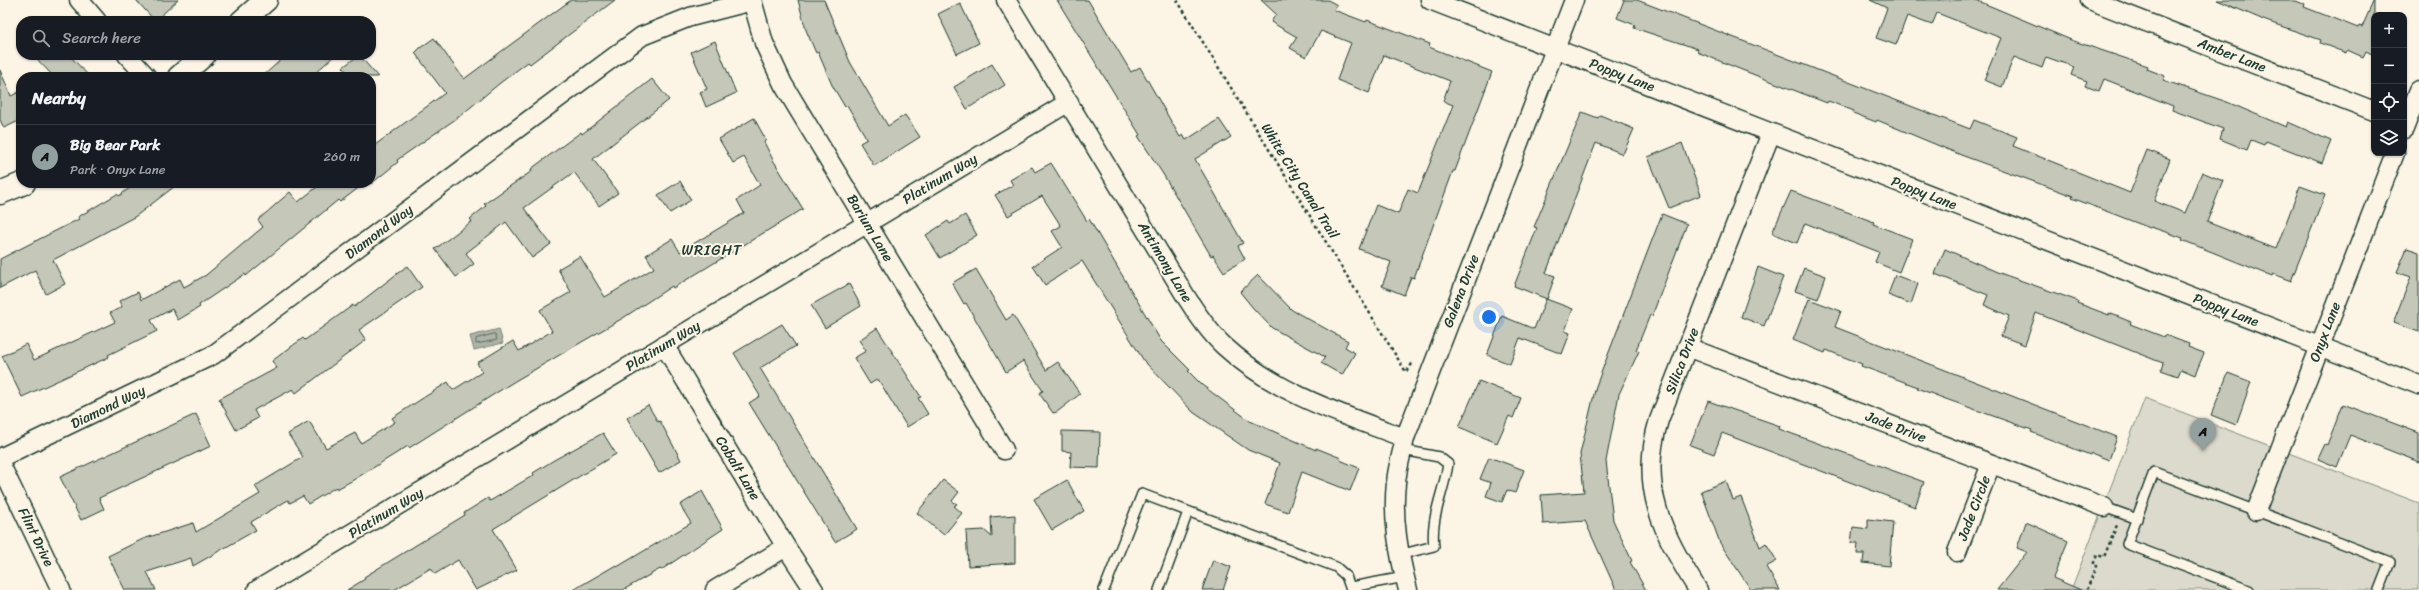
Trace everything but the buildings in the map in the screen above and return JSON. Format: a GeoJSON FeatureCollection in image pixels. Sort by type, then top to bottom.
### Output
{"type":"FeatureCollection","features":[{"type":"Feature","properties":{"kind":"main road"},"geometry":{"type":"LineString","coordinates":[[248,16],[266,0]]}},
{"type":"Feature","properties":{"kind":"main road"},"geometry":{"type":"LineString","coordinates":[[185,72],[198,60]]}},
{"type":"Feature","properties":{"kind":"main road"},"geometry":{"type":"LineString","coordinates":[[0,193],[16,186]]}},
{"type":"Feature","properties":{"kind":"street"},"geometry":{"type":"LineString","coordinates":[[79,0],[93,16]]}},
{"type":"Feature","properties":{"kind":"street","name":"Antimony Lane"},"geometry":{"type":"LineString","coordinates":[[1006,0],[1182,290],[1201,319],[1224,346],[1253,368],[1288,390],[1404,444]]}},
{"type":"Feature","properties":{"kind":"street","name":"Poppy Lane"},"geometry":{"type":"LineString","coordinates":[[1430,0],[2419,385]]}},
{"type":"Feature","properties":{"kind":"street","name":"Galena Drive"},"geometry":{"type":"LineString","coordinates":[[1407,583],[1399,555],[1395,518],[1396,483],[1404,444],[1574,0]]}},
{"type":"Feature","properties":{"kind":"street","name":"Amber Lane"},"geometry":{"type":"LineString","coordinates":[[2090,0],[2371,110]]}},
{"type":"Feature","properties":{"kind":"street","name":"Barium Lane"},"geometry":{"type":"LineString","coordinates":[[752,1],[772,64],[1004,450]]}},
{"type":"Feature","properties":{"kind":"street","name":"Diamond Way"},"geometry":{"type":"LineString","coordinates":[[0,458],[213,355],[642,36],[690,17],[752,1]]}},
{"type":"Feature","properties":{"kind":"street"},"geometry":{"type":"LineString","coordinates":[[131,60],[142,72]]}},
{"type":"Feature","properties":{"kind":"street"},"geometry":{"type":"LineString","coordinates":[[2408,126],[2419,90]]}},
{"type":"Feature","properties":{"kind":"street","name":"Platinum Way"},"geometry":{"type":"LineString","coordinates":[[257,590],[1069,102]]}},
{"type":"Feature","properties":{"kind":"street","name":"Silica Drive"},"geometry":{"type":"LineString","coordinates":[[1698,590],[1668,538],[1656,510],[1651,487],[1650,457],[1654,435],[1771,133]]}},
{"type":"Feature","properties":{"kind":"street","name":"Onyx Lane"},"geometry":{"type":"LineString","coordinates":[[2256,511],[2394,156]]}},
{"type":"Feature","properties":{"kind":"street","name":"Cobalt Lane"},"geometry":{"type":"LineString","coordinates":[[664,345],[786,547],[814,590]]}},
{"type":"Feature","properties":{"kind":"street","name":"Jade Drive"},"geometry":{"type":"LineString","coordinates":[[1687,347],[2104,507]]}},
{"type":"Feature","properties":{"kind":"street","name":"Flint Drive"},"geometry":{"type":"LineString","coordinates":[[0,463],[61,590]]}},
{"type":"Feature","properties":{"kind":"street","name":"Jade Circle"},"geometry":{"type":"LineString","coordinates":[[1957,552],[1991,464]]}},
{"type":"Feature","properties":{"kind":"street"},"geometry":{"type":"LineString","coordinates":[[715,590],[786,547]]}},
{"type":"Feature","properties":{"kind":"lane"},"geometry":{"type":"LineString","coordinates":[[1399,555],[1434,546],[1432,533],[1436,510],[1448,464],[1439,457],[1404,444]]}},
{"type":"Feature","properties":{"kind":"lane"},"geometry":{"type":"LineString","coordinates":[[2249,590],[2127,544],[2154,472],[2390,562],[2379,590]]}},
{"type":"Feature","properties":{"kind":"lane"},"geometry":{"type":"LineString","coordinates":[[1104,590],[1142,494],[1336,567],[1346,576],[1351,589],[1407,583]]}},
{"type":"Feature","properties":{"kind":"lane"},"geometry":{"type":"LineString","coordinates":[[2104,507],[2137,519]]}},
{"type":"Feature","properties":{"kind":"lane"},"geometry":{"type":"LineString","coordinates":[[1159,590],[1188,512]]}},
{"type":"Feature","properties":{"kind":"path","name":"White City Canal Trail"},"geometry":{"type":"LineString","coordinates":[[1177,0],[1406,372]]}},
{"type":"Feature","properties":{"kind":"path"},"geometry":{"type":"LineString","coordinates":[[2087,590],[2096,566],[2094,565],[2098,554],[2104,557],[2121,514]]}},
{"type":"Feature","properties":{"kind":"shaded area"},"geometry":{"type":"Polygon","coordinates":[[[2145,398],[2419,503],[2419,590],[2071,590],[2145,398]]]}},
{"type":"Feature","properties":{"kind":"water"},"geometry":{"type":"Polygon","coordinates":[[[499,329],[503,343],[474,350],[470,336],[499,329]]]}},
{"type":"Feature","properties":{"kind":"place","name":"Big Bear Park"},"geometry":{"type":"Point","coordinates":[2203,451]}},
{"type":"Feature","properties":{"kind":"district","name":"WRIGHT"},"geometry":{"type":"Point","coordinates":[712,250]}}]}
